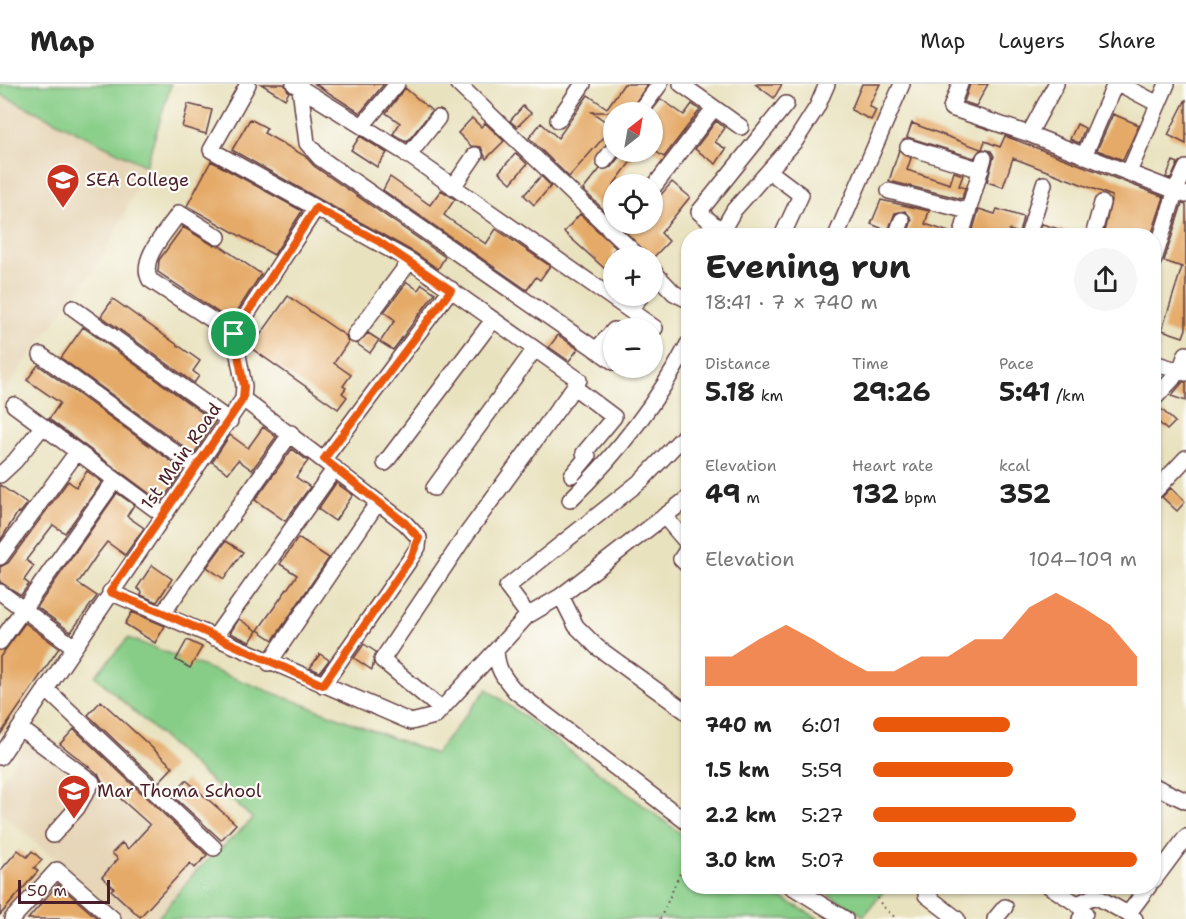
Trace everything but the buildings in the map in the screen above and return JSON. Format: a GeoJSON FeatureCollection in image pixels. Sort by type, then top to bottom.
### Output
{"type":"FeatureCollection","features":[{"type":"Feature","properties":{"kind":"street"},"geometry":{"type":"LineString","coordinates":[[248,84],[211,150],[410,261],[579,380],[466,535],[382,660],[441,709]]}},
{"type":"Feature","properties":{"kind":"street"},"geometry":{"type":"LineString","coordinates":[[362,126],[397,84]]}},
{"type":"Feature","properties":{"kind":"street"},"geometry":{"type":"LineString","coordinates":[[458,84],[628,246]]}},
{"type":"Feature","properties":{"kind":"street"},"geometry":{"type":"LineString","coordinates":[[558,120],[583,84]]}},
{"type":"Feature","properties":{"kind":"street"},"geometry":{"type":"LineString","coordinates":[[646,102],[660,84]]}},
{"type":"Feature","properties":{"kind":"street"},"geometry":{"type":"LineString","coordinates":[[681,84],[741,127]]}},
{"type":"Feature","properties":{"kind":"street"},"geometry":{"type":"LineString","coordinates":[[723,228],[734,210],[796,140],[817,107],[827,84]]}},
{"type":"Feature","properties":{"kind":"street"},"geometry":{"type":"LineString","coordinates":[[839,228],[902,84]]}},
{"type":"Feature","properties":{"kind":"street"},"geometry":{"type":"LineString","coordinates":[[960,84],[951,108],[1029,134],[1181,192]]}},
{"type":"Feature","properties":{"kind":"street"},"geometry":{"type":"LineString","coordinates":[[1029,134],[1056,84]]}},
{"type":"Feature","properties":{"kind":"street"},"geometry":{"type":"LineString","coordinates":[[1084,156],[1117,84],[1158,104]]}},
{"type":"Feature","properties":{"kind":"street"},"geometry":{"type":"LineString","coordinates":[[1129,172],[1167,84]]}},
{"type":"Feature","properties":{"kind":"street"},"geometry":{"type":"LineString","coordinates":[[297,86],[408,156],[640,318]]}},
{"type":"Feature","properties":{"kind":"street"},"geometry":{"type":"LineString","coordinates":[[297,86],[307,143],[320,158],[603,355]]}},
{"type":"Feature","properties":{"kind":"street"},"geometry":{"type":"LineString","coordinates":[[715,228],[699,212],[786,104]]}},
{"type":"Feature","properties":{"kind":"street"},"geometry":{"type":"LineString","coordinates":[[663,175],[714,108]]}},
{"type":"Feature","properties":{"kind":"street"},"geometry":{"type":"LineString","coordinates":[[408,156],[438,118]]}},
{"type":"Feature","properties":{"kind":"street"},"geometry":{"type":"LineString","coordinates":[[908,147],[983,164],[963,228]]}},
{"type":"Feature","properties":{"kind":"street"},"geometry":{"type":"LineString","coordinates":[[453,187],[475,154]]}},
{"type":"Feature","properties":{"kind":"street"},"geometry":{"type":"LineString","coordinates":[[1161,242],[1181,192],[1186,168]]}},
{"type":"Feature","properties":{"kind":"street"},"geometry":{"type":"LineString","coordinates":[[769,171],[801,195],[786,228]]}},
{"type":"Feature","properties":{"kind":"street"},"geometry":{"type":"LineString","coordinates":[[1030,228],[1044,183]]}},
{"type":"Feature","properties":{"kind":"street"},"geometry":{"type":"LineString","coordinates":[[890,191],[968,211]]}},
{"type":"Feature","properties":{"kind":"street"},"geometry":{"type":"LineString","coordinates":[[1095,228],[1102,203]]}},
{"type":"Feature","properties":{"kind":"street"},"geometry":{"type":"LineString","coordinates":[[218,237],[179,213],[147,262],[146,273],[150,280],[234,334],[316,208]]}},
{"type":"Feature","properties":{"kind":"street"},"geometry":{"type":"LineString","coordinates":[[899,228],[902,220]]}},
{"type":"Feature","properties":{"kind":"street"},"geometry":{"type":"LineString","coordinates":[[355,335],[410,261]]}},
{"type":"Feature","properties":{"kind":"street"},"geometry":{"type":"LineString","coordinates":[[663,284],[681,296]]}},
{"type":"Feature","properties":{"kind":"street"},"geometry":{"type":"LineString","coordinates":[[214,638],[329,464],[451,290]]}},
{"type":"Feature","properties":{"kind":"street"},"geometry":{"type":"LineString","coordinates":[[627,318],[635,306]]}},
{"type":"Feature","properties":{"kind":"street"},"geometry":{"type":"LineString","coordinates":[[73,308],[230,421]]}},
{"type":"Feature","properties":{"kind":"street"},"geometry":{"type":"LineString","coordinates":[[385,463],[493,320]]}},
{"type":"Feature","properties":{"kind":"street","name":"1st Main Road"},"geometry":{"type":"LineString","coordinates":[[0,758],[73,646],[243,399],[244,386],[234,334]]}},
{"type":"Feature","properties":{"kind":"street"},"geometry":{"type":"LineString","coordinates":[[596,350],[603,342]]}},
{"type":"Feature","properties":{"kind":"street"},"geometry":{"type":"LineString","coordinates":[[434,488],[535,349]]}},
{"type":"Feature","properties":{"kind":"street"},"geometry":{"type":"LineString","coordinates":[[1161,392],[1183,372],[1186,354]]}},
{"type":"Feature","properties":{"kind":"street"},"geometry":{"type":"LineString","coordinates":[[41,355],[195,467]]}},
{"type":"Feature","properties":{"kind":"street"},"geometry":{"type":"LineString","coordinates":[[570,500],[608,463],[638,427],[681,356]]}},
{"type":"Feature","properties":{"kind":"street"},"geometry":{"type":"LineString","coordinates":[[1161,365],[1183,372]]}},
{"type":"Feature","properties":{"kind":"street"},"geometry":{"type":"LineString","coordinates":[[572,475],[588,456],[584,453],[614,417],[574,387]]}},
{"type":"Feature","properties":{"kind":"street"},"geometry":{"type":"LineString","coordinates":[[243,399],[291,433],[414,531],[419,538],[418,547],[323,685]]}},
{"type":"Feature","properties":{"kind":"street"},"geometry":{"type":"LineString","coordinates":[[14,405],[163,515]]}},
{"type":"Feature","properties":{"kind":"street"},"geometry":{"type":"LineString","coordinates":[[0,475],[15,461],[43,426]]}},
{"type":"Feature","properties":{"kind":"street"},"geometry":{"type":"LineString","coordinates":[[163,613],[291,433]]}},
{"type":"Feature","properties":{"kind":"street"},"geometry":{"type":"LineString","coordinates":[[528,615],[507,587],[642,480],[681,439]]}},
{"type":"Feature","properties":{"kind":"street"},"geometry":{"type":"LineString","coordinates":[[0,557],[77,452]]}},
{"type":"Feature","properties":{"kind":"street"},"geometry":{"type":"LineString","coordinates":[[1161,485],[1186,458]]}},
{"type":"Feature","properties":{"kind":"street"},"geometry":{"type":"LineString","coordinates":[[0,642],[115,480]]}},
{"type":"Feature","properties":{"kind":"street"},"geometry":{"type":"LineString","coordinates":[[269,663],[378,502]]}},
{"type":"Feature","properties":{"kind":"street"},"geometry":{"type":"LineString","coordinates":[[110,592],[163,613],[269,663],[411,722],[425,720],[435,716],[528,615],[561,596],[681,503]]}},
{"type":"Feature","properties":{"kind":"street"},"geometry":{"type":"LineString","coordinates":[[664,516],[681,537]]}},
{"type":"Feature","properties":{"kind":"street"},"geometry":{"type":"LineString","coordinates":[[0,592],[73,646]]}},
{"type":"Feature","properties":{"kind":"street"},"geometry":{"type":"LineString","coordinates":[[561,596],[576,626],[597,647],[681,708]]}},
{"type":"Feature","properties":{"kind":"street"},"geometry":{"type":"LineString","coordinates":[[496,650],[497,666],[515,691],[681,818]]}},
{"type":"Feature","properties":{"kind":"street"},"geometry":{"type":"LineString","coordinates":[[46,689],[214,848]]}},
{"type":"Feature","properties":{"kind":"street"},"geometry":{"type":"LineString","coordinates":[[20,728],[92,782],[77,808],[53,835]]}},
{"type":"Feature","properties":{"kind":"street"},"geometry":{"type":"LineString","coordinates":[[1161,789],[1186,801]]}},
{"type":"Feature","properties":{"kind":"street"},"geometry":{"type":"LineString","coordinates":[[1161,871],[1186,837]]}},
{"type":"Feature","properties":{"kind":"street"},"geometry":{"type":"LineString","coordinates":[[12,919],[57,870],[113,919]]}},
{"type":"Feature","properties":{"kind":"street"},"geometry":{"type":"LineString","coordinates":[[804,894],[845,919]]}},
{"type":"Feature","properties":{"kind":"street"},"geometry":{"type":"LineString","coordinates":[[926,894],[957,919]]}},
{"type":"Feature","properties":{"kind":"street"},"geometry":{"type":"LineString","coordinates":[[1062,894],[1076,902],[1095,896],[1131,917],[1144,894]]}},
{"type":"Feature","properties":{"kind":"street"},"geometry":{"type":"LineString","coordinates":[[995,919],[1005,907]]}},
{"type":"Feature","properties":{"kind":"path"},"geometry":{"type":"LineString","coordinates":[[660,919],[681,871]]}},
{"type":"Feature","properties":{"kind":"path"},"geometry":{"type":"LineString","coordinates":[[875,894],[887,911],[897,919]]}},
{"type":"Feature","properties":{"kind":"shaded area","name":"SEA College"},"geometry":{"type":"Polygon","coordinates":[[[0,94],[146,166],[106,252],[0,396],[0,94]]]}},
{"type":"Feature","properties":{"kind":"shaded area","name":"Mar Thoma School"},"geometry":{"type":"Polygon","coordinates":[[[38,727],[196,871],[157,919],[125,919],[0,812],[0,782],[38,727]]]}},
{"type":"Feature","properties":{"kind":"green space"},"geometry":{"type":"Polygon","coordinates":[[[0,84],[171,84],[146,166],[0,94],[0,84]]]}},
{"type":"Feature","properties":{"kind":"green space"},"geometry":{"type":"Polygon","coordinates":[[[128,638],[435,754],[487,689],[681,834],[681,894],[774,894],[820,919],[157,919],[196,871],[253,819],[95,676],[128,638]]]}},
{"type":"Feature","properties":{"kind":"green space"},"geometry":{"type":"Polygon","coordinates":[[[828,894],[881,894],[864,916],[828,894]]]}},
{"type":"Feature","properties":{"kind":"place","name":"SEA College"},"geometry":{"type":"Point","coordinates":[63,209]}},
{"type":"Feature","properties":{"kind":"place","name":"Mar Thoma School"},"geometry":{"type":"Point","coordinates":[74,820]}},
{"type":"Feature","properties":{"kind":"route"},"geometry":{"type":"LineString","coordinates":[[316,208],[378,241],[451,290],[324,459],[405,523],[419,538],[418,547],[411,558],[323,685],[269,663],[163,613],[110,592],[243,399],[244,386],[234,334],[316,208]]}}]}
